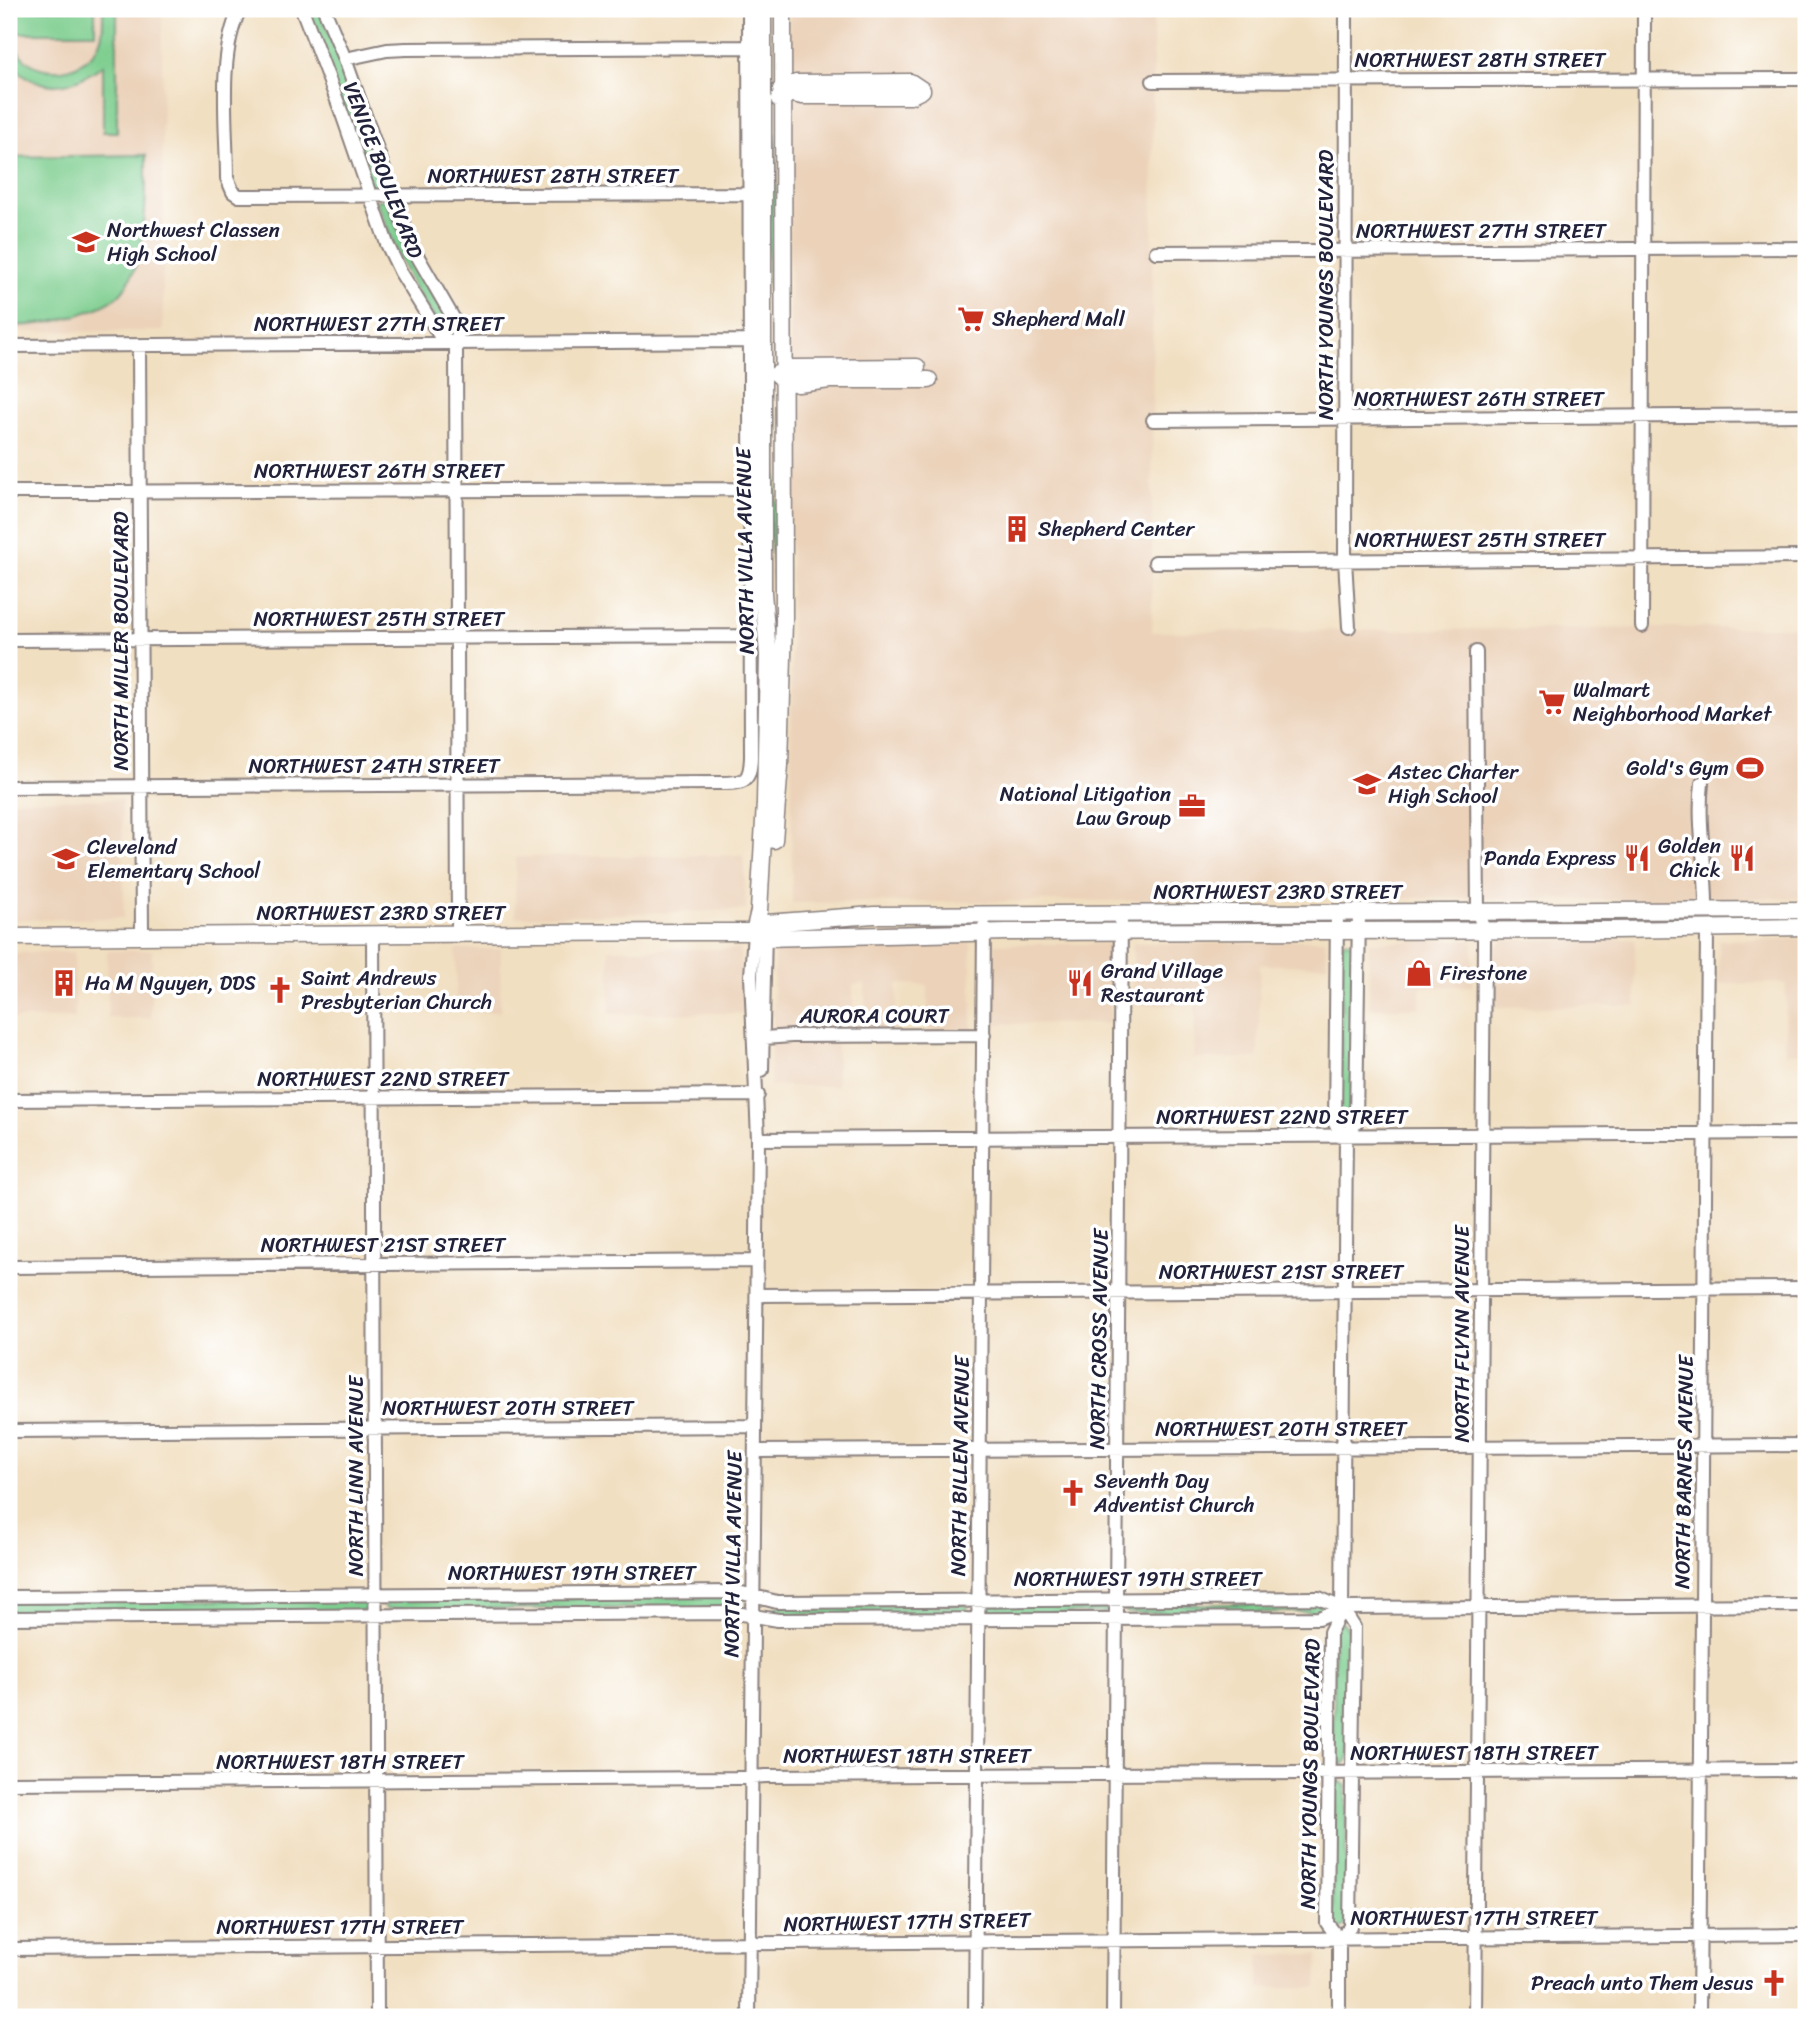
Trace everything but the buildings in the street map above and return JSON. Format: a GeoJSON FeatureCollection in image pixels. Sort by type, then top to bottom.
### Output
{"type":"FeatureCollection","features":[{"type":"Feature","properties":{"kind":"main road","name":"NORTH VILLA AVENUE"},"geometry":{"type":"LineString","coordinates":[[761,931],[759,911],[764,848],[768,655],[763,592],[763,9]]}},
{"type":"Feature","properties":{"kind":"main road","name":"NORTH VILLA AVENUE"},"geometry":{"type":"LineString","coordinates":[[761,931],[780,765],[784,380],[783,9]]}},
{"type":"Feature","properties":{"kind":"main road"},"geometry":{"type":"LineString","coordinates":[[763,66],[783,92],[802,96],[910,96],[922,90],[910,82],[796,83],[783,92],[773,117],[763,130]]}},
{"type":"Feature","properties":{"kind":"main road"},"geometry":{"type":"LineString","coordinates":[[763,353],[784,380],[798,384],[830,380],[929,380]]}},
{"type":"Feature","properties":{"kind":"main road"},"geometry":{"type":"LineString","coordinates":[[764,417],[773,406],[775,396],[793,368],[917,367]]}},
{"type":"Feature","properties":{"kind":"main road"},"geometry":{"type":"LineString","coordinates":[[763,592],[783,614],[768,655]]}},
{"type":"Feature","properties":{"kind":"main road","name":"NORTHWEST 23RD STREET"},"geometry":{"type":"LineString","coordinates":[[761,931],[827,918],[874,915],[1806,910]]}},
{"type":"Feature","properties":{"kind":"main road"},"geometry":{"type":"LineString","coordinates":[[1614,911],[1614,930]]}},
{"type":"Feature","properties":{"kind":"main road"},"geometry":{"type":"LineString","coordinates":[[1246,912],[1246,931]]}},
{"type":"Feature","properties":{"kind":"main road"},"geometry":{"type":"LineString","coordinates":[[1557,912],[1558,930]]}},
{"type":"Feature","properties":{"kind":"main road"},"geometry":{"type":"LineString","coordinates":[[1007,932],[1026,914],[1066,932]]}},
{"type":"Feature","properties":{"kind":"main road"},"geometry":{"type":"LineString","coordinates":[[874,915],[876,935]]}},
{"type":"Feature","properties":{"kind":"main road"},"geometry":{"type":"LineString","coordinates":[[927,915],[928,934]]}},
{"type":"Feature","properties":{"kind":"main road"},"geometry":{"type":"LineString","coordinates":[[827,918],[828,936]]}},
{"type":"Feature","properties":{"kind":"main road","name":"NORTHWEST 23RD STREET"},"geometry":{"type":"LineString","coordinates":[[9,937],[761,931],[828,936],[1007,932],[1806,927]]}},
{"type":"Feature","properties":{"kind":"street","name":"NORTHWEST 28TH STREET"},"geometry":{"type":"LineString","coordinates":[[240,9],[231,30],[226,56],[227,178],[233,192],[243,197],[749,194]]}},
{"type":"Feature","properties":{"kind":"street","name":"VENICE BOULEVARD"},"geometry":{"type":"LineString","coordinates":[[302,9],[341,110],[387,244],[400,271],[440,336],[456,343],[459,328],[411,245],[345,59],[324,9]]}},
{"type":"Feature","properties":{"kind":"street","name":"NORTH VILLA AVENUE"},"geometry":{"type":"LineString","coordinates":[[739,783],[745,780],[750,769],[749,9]]}},
{"type":"Feature","properties":{"kind":"street","name":"NORTH YOUNGS BOULEVARD"},"geometry":{"type":"LineString","coordinates":[[1346,9],[1345,560],[1349,627]]}},
{"type":"Feature","properties":{"kind":"street"},"geometry":{"type":"LineString","coordinates":[[1642,626],[1644,9]]}},
{"type":"Feature","properties":{"kind":"street"},"geometry":{"type":"LineString","coordinates":[[345,59],[370,52],[397,49],[749,47]]}},
{"type":"Feature","properties":{"kind":"street","name":"NORTHWEST 28TH STREET"},"geometry":{"type":"LineString","coordinates":[[1153,81],[1806,79]]}},
{"type":"Feature","properties":{"kind":"street","name":"NORTHWEST 27TH STREET"},"geometry":{"type":"LineString","coordinates":[[1156,252],[1806,248]]}},
{"type":"Feature","properties":{"kind":"street","name":"NORTHWEST 27TH STREET"},"geometry":{"type":"LineString","coordinates":[[9,346],[750,341]]}},
{"type":"Feature","properties":{"kind":"street"},"geometry":{"type":"LineString","coordinates":[[456,343],[458,934]]}},
{"type":"Feature","properties":{"kind":"street","name":"NORTH MILLER BOULEVARD"},"geometry":{"type":"LineString","coordinates":[[139,345],[142,936]]}},
{"type":"Feature","properties":{"kind":"street","name":"NORTHWEST 26TH STREET"},"geometry":{"type":"LineString","coordinates":[[1153,420],[1806,415]]}},
{"type":"Feature","properties":{"kind":"street","name":"NORTHWEST 26TH STREET"},"geometry":{"type":"LineString","coordinates":[[9,492],[750,489]]}},
{"type":"Feature","properties":{"kind":"street","name":"NORTHWEST 25TH STREET"},"geometry":{"type":"LineString","coordinates":[[1155,562],[1806,557]]}},
{"type":"Feature","properties":{"kind":"street","name":"NORTHWEST 25TH STREET"},"geometry":{"type":"LineString","coordinates":[[9,640],[750,636]]}},
{"type":"Feature","properties":{"kind":"street","name":"NORTH FLYNN AVENUE"},"geometry":{"type":"LineString","coordinates":[[1475,2017],[1484,930],[1478,913],[1476,652]]}},
{"type":"Feature","properties":{"kind":"street","name":"NORTHWEST 24TH STREET"},"geometry":{"type":"LineString","coordinates":[[9,787],[739,783]]}},
{"type":"Feature","properties":{"kind":"street"},"geometry":{"type":"LineString","coordinates":[[1687,928],[1706,911],[1702,866],[1702,783]]}},
{"type":"Feature","properties":{"kind":"street"},"geometry":{"type":"LineString","coordinates":[[1706,911],[1740,928]]}},
{"type":"Feature","properties":{"kind":"street","name":"NORTH YOUNGS BOULEVARD"},"geometry":{"type":"LineString","coordinates":[[1337,912],[1335,1124],[1346,1135]]}},
{"type":"Feature","properties":{"kind":"street","name":"NORTH YOUNGS BOULEVARD"},"geometry":{"type":"LineString","coordinates":[[1339,2017],[1339,1939],[1327,1923],[1330,1632],[1342,1608],[1346,1135],[1356,1123],[1359,912]]}},
{"type":"Feature","properties":{"kind":"street","name":"NORTH CROSS AVENUE"},"geometry":{"type":"LineString","coordinates":[[1113,2017],[1121,913]]}},
{"type":"Feature","properties":{"kind":"street","name":"NORTH BILLEN AVENUE"},"geometry":{"type":"LineString","coordinates":[[975,2017],[984,914]]}},
{"type":"Feature","properties":{"kind":"street","name":"NORTH BARNES AVENUE"},"geometry":{"type":"LineString","coordinates":[[1699,2017],[1707,928]]}},
{"type":"Feature","properties":{"kind":"street","name":"NORTH VILLA AVENUE"},"geometry":{"type":"LineString","coordinates":[[758,1093],[764,1038],[761,931]]}},
{"type":"Feature","properties":{"kind":"street","name":"NORTH VILLA AVENUE"},"geometry":{"type":"LineString","coordinates":[[749,2017],[758,1139],[751,976],[761,931]]}},
{"type":"Feature","properties":{"kind":"street","name":"NORTH LINN AVENUE"},"geometry":{"type":"LineString","coordinates":[[373,934],[377,2017]]}},
{"type":"Feature","properties":{"kind":"street","name":"AURORA COURT"},"geometry":{"type":"LineString","coordinates":[[764,1038],[984,1035]]}},
{"type":"Feature","properties":{"kind":"street","name":"NORTHWEST 22ND STREET"},"geometry":{"type":"LineString","coordinates":[[9,1100],[758,1093]]}},
{"type":"Feature","properties":{"kind":"street","name":"NORTHWEST 22ND STREET"},"geometry":{"type":"LineString","coordinates":[[758,1139],[1806,1133]]}},
{"type":"Feature","properties":{"kind":"street","name":"NORTHWEST 21ST STREET"},"geometry":{"type":"LineString","coordinates":[[9,1267],[757,1261]]}},
{"type":"Feature","properties":{"kind":"street","name":"NORTHWEST 21ST STREET"},"geometry":{"type":"LineString","coordinates":[[757,1295],[1806,1288]]}},
{"type":"Feature","properties":{"kind":"street","name":"NORTHWEST 20TH STREET"},"geometry":{"type":"LineString","coordinates":[[9,1431],[755,1426]]}},
{"type":"Feature","properties":{"kind":"street","name":"NORTHWEST 20TH STREET"},"geometry":{"type":"LineString","coordinates":[[755,1451],[1806,1445]]}},
{"type":"Feature","properties":{"kind":"street","name":"NORTHWEST 19TH STREET"},"geometry":{"type":"LineString","coordinates":[[9,1597],[738,1592],[777,1602],[1319,1598],[1342,1608]]}},
{"type":"Feature","properties":{"kind":"street","name":"NORTHWEST 19TH STREET"},"geometry":{"type":"LineString","coordinates":[[9,1618],[736,1614],[778,1620],[1319,1618],[1342,1608],[1806,1605]]}},
{"type":"Feature","properties":{"kind":"street","name":"NORTH YOUNGS BOULEVARD"},"geometry":{"type":"LineString","coordinates":[[1339,1939],[1350,1927],[1354,1627],[1342,1608]]}},
{"type":"Feature","properties":{"kind":"street","name":"NORTHWEST 18TH STREET"},"geometry":{"type":"LineString","coordinates":[[9,1783],[1806,1770]]}},
{"type":"Feature","properties":{"kind":"street","name":"NORTHWEST 17TH STREET"},"geometry":{"type":"LineString","coordinates":[[9,1949],[1806,1935]]}},
{"type":"Feature","properties":{"kind":"shaded area","name":"Northwest Classen High School"},"geometry":{"type":"Polygon","coordinates":[[[9,9],[162,9],[163,331],[9,332],[9,9]]]}},
{"type":"Feature","properties":{"kind":"shaded area","name":"Shepherd Mall"},"geometry":{"type":"Polygon","coordinates":[[[789,9],[1153,9],[1152,632],[1806,627],[1806,898],[792,903],[789,9]]]}},
{"type":"Feature","properties":{"kind":"shaded area","name":"Cleveland Elementary School"},"geometry":{"type":"Polygon","coordinates":[[[122,799],[124,918],[9,920],[9,800],[122,799]]]}},
{"type":"Feature","properties":{"kind":"shaded area"},"geometry":{"type":"Polygon","coordinates":[[[743,855],[746,910],[515,917],[516,857],[743,855]]]}},
{"type":"Feature","properties":{"kind":"shaded area"},"geometry":{"type":"Polygon","coordinates":[[[1635,939],[1636,1006],[1494,1007],[1494,949],[1504,940],[1635,939]]]}},
{"type":"Feature","properties":{"kind":"shaded area"},"geometry":{"type":"Polygon","coordinates":[[[1806,939],[1806,1053],[1785,1053],[1786,983],[1719,984],[1719,940],[1806,939]]]}},
{"type":"Feature","properties":{"kind":"shaded area"},"geometry":{"type":"Polygon","coordinates":[[[1260,940],[1325,940],[1327,965],[1260,965],[1258,1058],[1194,1059],[1195,1005],[1133,1005],[1133,943],[1260,943],[1260,940]]]}},
{"type":"Feature","properties":{"kind":"shaded area"},"geometry":{"type":"Polygon","coordinates":[[[1473,940],[1473,986],[1421,987],[1420,1008],[1369,1008],[1369,942],[1473,940]]]}},
{"type":"Feature","properties":{"kind":"shaded area"},"geometry":{"type":"Polygon","coordinates":[[[971,943],[972,1030],[928,1031],[928,985],[897,984],[896,1030],[866,1031],[865,984],[861,984],[853,985],[853,1031],[773,1032],[774,948],[816,944],[971,943]]]}},
{"type":"Feature","properties":{"kind":"shaded area"},"geometry":{"type":"Polygon","coordinates":[[[995,944],[1111,944],[1111,1023],[992,1024],[995,944]]]}},
{"type":"Feature","properties":{"kind":"shaded area"},"geometry":{"type":"Polygon","coordinates":[[[456,949],[501,949],[500,1012],[456,1011],[456,949]]]}},
{"type":"Feature","properties":{"kind":"shaded area"},"geometry":{"type":"Polygon","coordinates":[[[609,949],[740,949],[744,1013],[610,1014],[609,949]]]}},
{"type":"Feature","properties":{"kind":"shaded area"},"geometry":{"type":"Polygon","coordinates":[[[152,950],[151,1018],[108,1018],[107,951],[152,950]]]}},
{"type":"Feature","properties":{"kind":"shaded area"},"geometry":{"type":"Polygon","coordinates":[[[74,952],[75,1018],[9,1019],[9,953],[74,952]]]}},
{"type":"Feature","properties":{"kind":"shaded area"},"geometry":{"type":"Polygon","coordinates":[[[771,1044],[837,1044],[837,1086],[770,1086],[771,1044]]]}},
{"type":"Feature","properties":{"kind":"shaded area"},"geometry":{"type":"Polygon","coordinates":[[[1318,1954],[1317,1987],[1259,1988],[1259,1955],[1318,1954]]]}},
{"type":"Feature","properties":{"kind":"green space"},"geometry":{"type":"Polygon","coordinates":[[[9,9],[14,43],[20,54],[29,63],[40,68],[64,70],[86,60],[94,52],[103,29],[103,9],[117,9],[117,132],[103,132],[103,65],[79,79],[57,85],[34,81],[11,65],[9,98],[9,9]]]}},
{"type":"Feature","properties":{"kind":"green space"},"geometry":{"type":"Polygon","coordinates":[[[17,9],[95,9],[95,33],[17,33],[17,9]]]}},
{"type":"Feature","properties":{"kind":"green space"},"geometry":{"type":"Polygon","coordinates":[[[305,9],[319,9],[341,60],[385,192],[376,192],[371,187],[305,9]]]}},
{"type":"Feature","properties":{"kind":"green space"},"geometry":{"type":"Polygon","coordinates":[[[776,133],[776,360],[768,276],[768,224],[776,133]]]}},
{"type":"Feature","properties":{"kind":"green space"},"geometry":{"type":"Polygon","coordinates":[[[146,155],[143,233],[133,272],[125,288],[113,300],[78,315],[44,323],[9,326],[9,157],[146,155]]]}},
{"type":"Feature","properties":{"kind":"green space"},"geometry":{"type":"Polygon","coordinates":[[[376,200],[386,200],[406,248],[453,329],[449,336],[415,289],[376,200]]]}},
{"type":"Feature","properties":{"kind":"green space"},"geometry":{"type":"Polygon","coordinates":[[[776,415],[776,598],[769,486],[776,415]]]}},
{"type":"Feature","properties":{"kind":"green space"},"geometry":{"type":"Polygon","coordinates":[[[1346,940],[1353,945],[1352,1127],[1339,1127],[1342,943],[1346,940]]]}},
{"type":"Feature","properties":{"kind":"green space"},"geometry":{"type":"Polygon","coordinates":[[[737,1596],[744,1602],[742,1608],[386,1609],[384,1605],[387,1600],[737,1596]]]}},
{"type":"Feature","properties":{"kind":"green space"},"geometry":{"type":"Polygon","coordinates":[[[363,1599],[366,1606],[363,1611],[9,1614],[9,1600],[363,1599]]]}},
{"type":"Feature","properties":{"kind":"green space"},"geometry":{"type":"Polygon","coordinates":[[[966,1605],[966,1613],[775,1615],[773,1610],[777,1606],[966,1605]]]}},
{"type":"Feature","properties":{"kind":"green space"},"geometry":{"type":"Polygon","coordinates":[[[988,1605],[1109,1607],[1105,1613],[991,1613],[987,1610],[988,1605]]]}},
{"type":"Feature","properties":{"kind":"green space"},"geometry":{"type":"Polygon","coordinates":[[[1125,1605],[1323,1605],[1321,1612],[1128,1613],[1123,1609],[1125,1605]]]}},
{"type":"Feature","properties":{"kind":"green space"},"geometry":{"type":"Polygon","coordinates":[[[1342,1622],[1349,1629],[1348,1760],[1341,1766],[1334,1759],[1334,1632],[1342,1622]]]}},
{"type":"Feature","properties":{"kind":"green space"},"geometry":{"type":"Polygon","coordinates":[[[1340,1781],[1346,1786],[1346,1925],[1339,1931],[1332,1925],[1334,1786],[1340,1781]]]}},
{"type":"Feature","properties":{"kind":"place","name":"Northwest Classen High School"},"geometry":{"type":"Point","coordinates":[86,242]}},
{"type":"Feature","properties":{"kind":"place","name":"Shepherd Mall"},"geometry":{"type":"Point","coordinates":[971,319]}},
{"type":"Feature","properties":{"kind":"place","name":"Shepherd Center"},"geometry":{"type":"Point","coordinates":[1017,529]}},
{"type":"Feature","properties":{"kind":"place","name":"Walmart Neighborhood Market"},"geometry":{"type":"Point","coordinates":[1552,702]}},
{"type":"Feature","properties":{"kind":"place","name":"Gold's Gym"},"geometry":{"type":"Point","coordinates":[1750,768]}},
{"type":"Feature","properties":{"kind":"place","name":"Astec Charter High School"},"geometry":{"type":"Point","coordinates":[1367,784]}},
{"type":"Feature","properties":{"kind":"place","name":"National Litigation Law Group"},"geometry":{"type":"Point","coordinates":[1192,806]}},
{"type":"Feature","properties":{"kind":"place","name":"Panda Express"},"geometry":{"type":"Point","coordinates":[1637,858]}},
{"type":"Feature","properties":{"kind":"place","name":"Golden Chick"},"geometry":{"type":"Point","coordinates":[1742,858]}},
{"type":"Feature","properties":{"kind":"place","name":"Cleveland Elementary School"},"geometry":{"type":"Point","coordinates":[66,859]}},
{"type":"Feature","properties":{"kind":"place","name":"Firestone"},"geometry":{"type":"Point","coordinates":[1419,973]}},
{"type":"Feature","properties":{"kind":"place","name":"Ha M Nguyen, DDS"},"geometry":{"type":"Point","coordinates":[64,983]}},
{"type":"Feature","properties":{"kind":"place","name":"Grand Village Restaurant"},"geometry":{"type":"Point","coordinates":[1080,983]}},
{"type":"Feature","properties":{"kind":"place","name":"Saint Andrews Presbyterian Church"},"geometry":{"type":"Point","coordinates":[280,990]}},
{"type":"Feature","properties":{"kind":"place","name":"Seventh Day Adventist Church"},"geometry":{"type":"Point","coordinates":[1073,1493]}},
{"type":"Feature","properties":{"kind":"place","name":"Preach unto Them Jesus"},"geometry":{"type":"Point","coordinates":[1774,1983]}}]}
